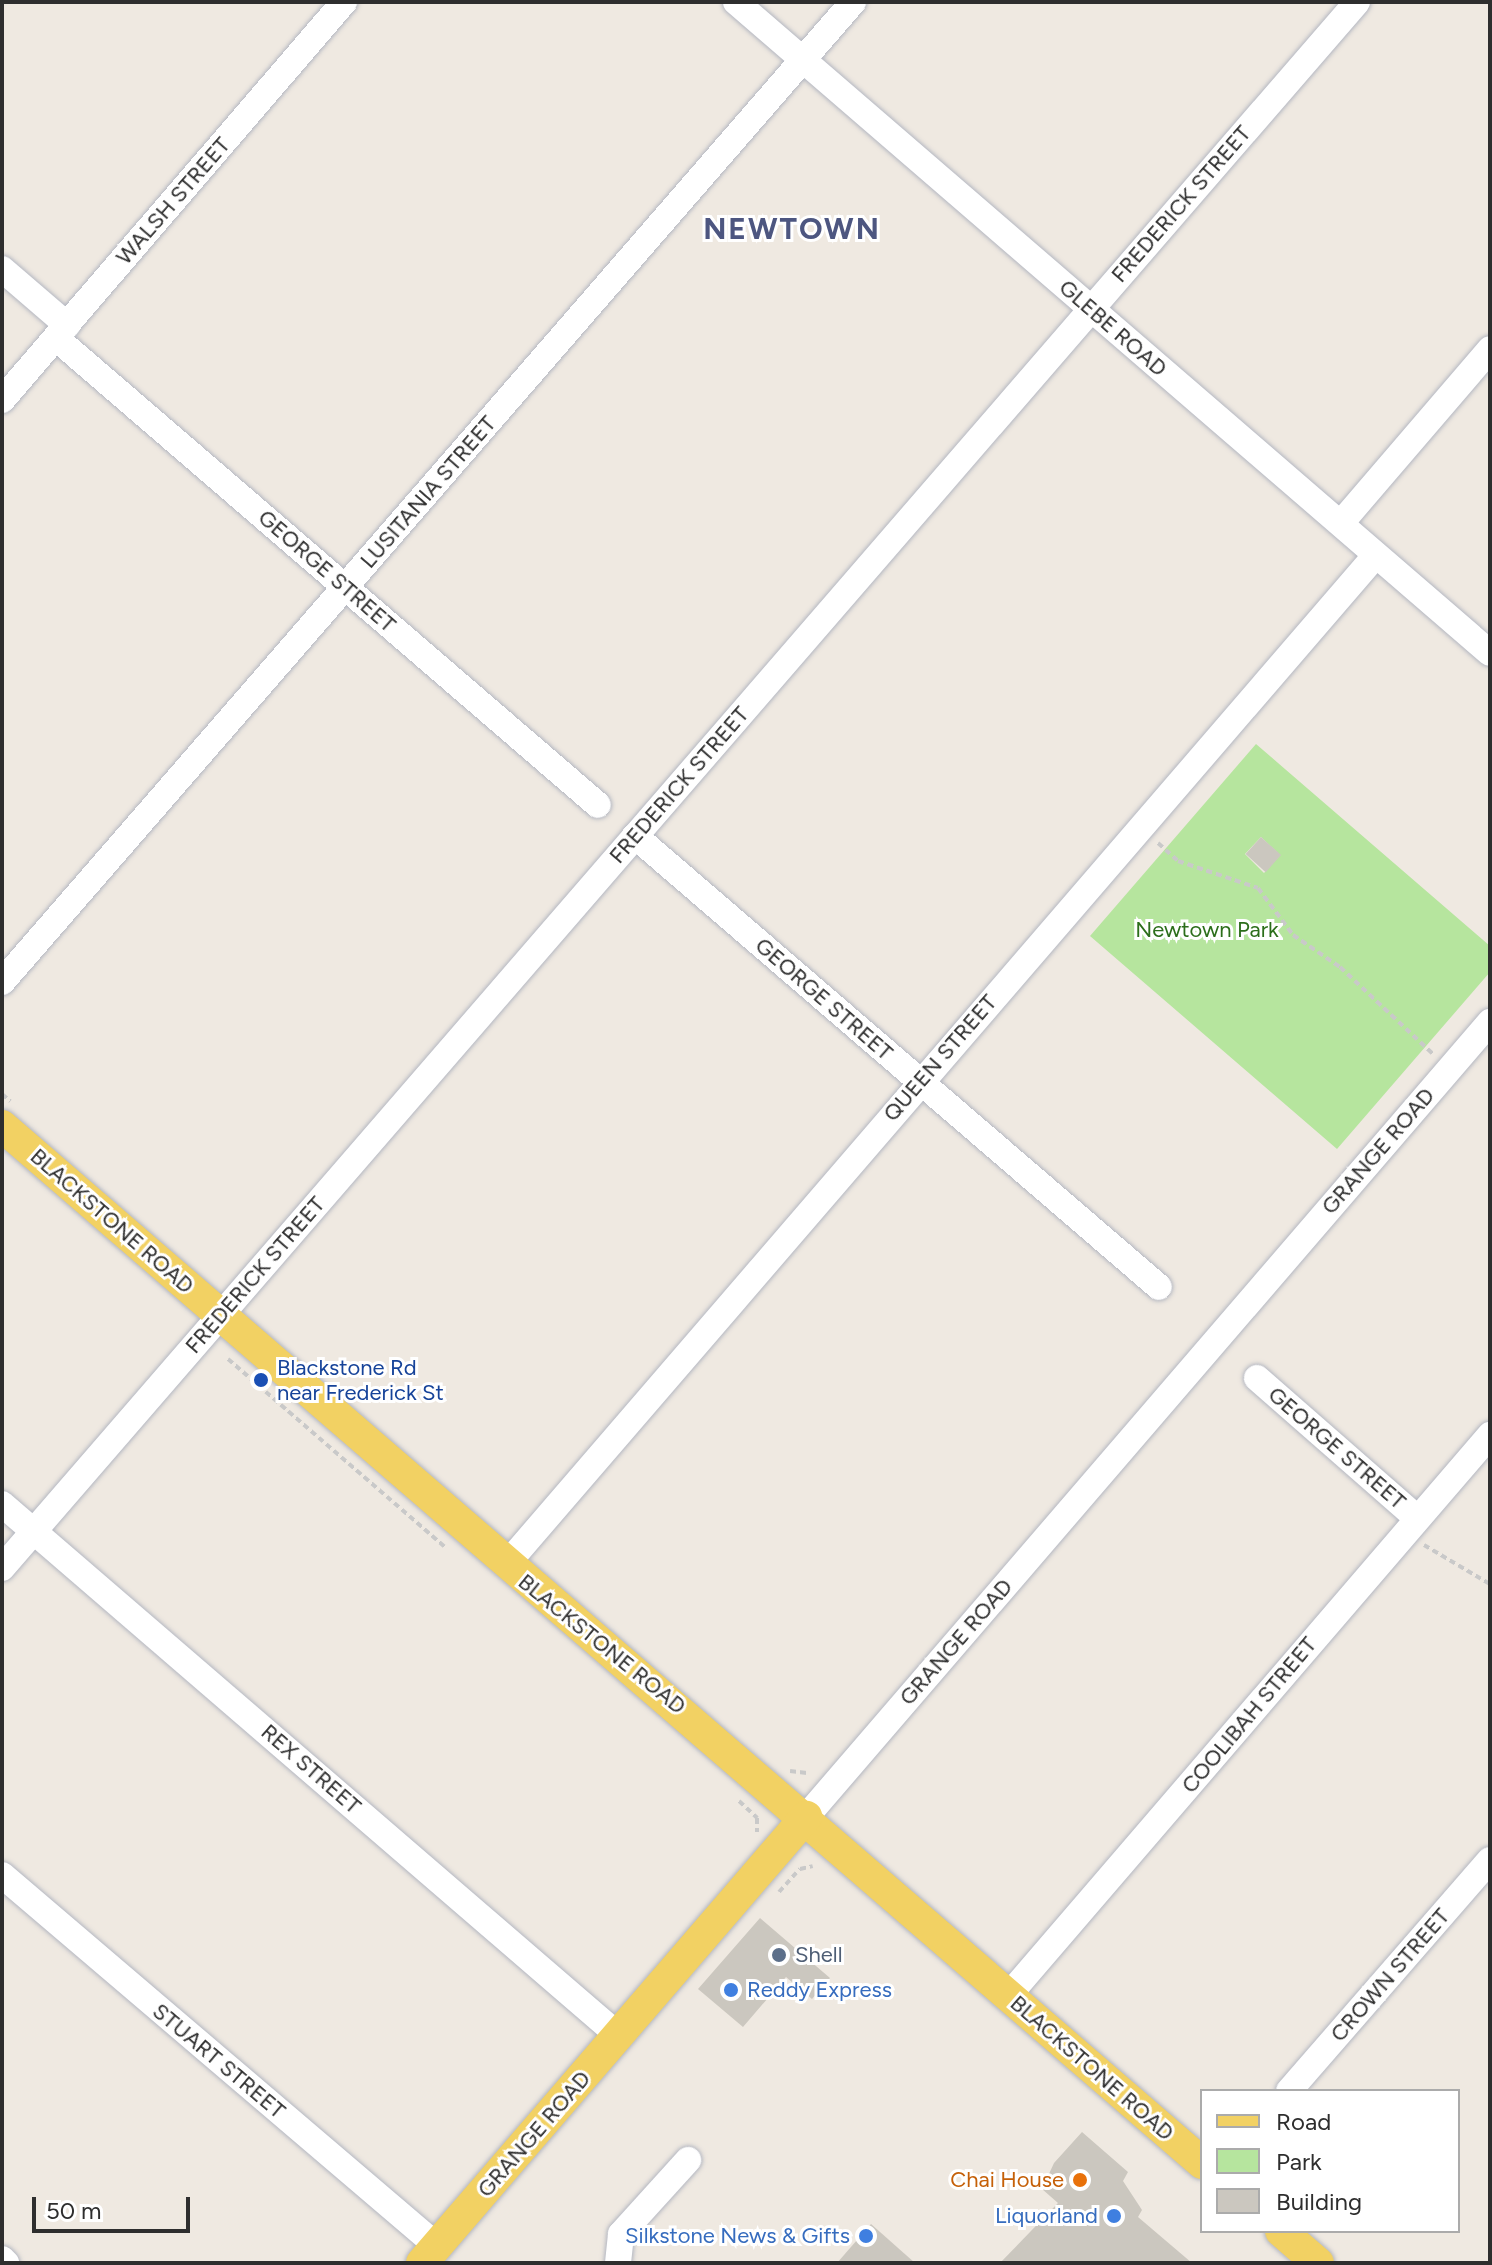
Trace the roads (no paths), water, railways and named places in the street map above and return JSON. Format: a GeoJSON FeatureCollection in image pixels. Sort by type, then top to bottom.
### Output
{"type":"FeatureCollection","features":[{"type":"Feature","properties":{"kind":"main road","name":"BLACKSTONE ROAD"},"geometry":{"type":"LineString","coordinates":[[2,1126],[506,1565],[806,1817],[1200,2161]]}},
{"type":"Feature","properties":{"kind":"main road","name":"GRANGE ROAD"},"geometry":{"type":"LineString","coordinates":[[430,2254],[806,1817]]}},
{"type":"Feature","properties":{"kind":"main road"},"geometry":{"type":"LineString","coordinates":[[1283,2233],[1318,2263]]}},
{"type":"Feature","properties":{"kind":"street","name":"WALSH STREET"},"geometry":{"type":"LineString","coordinates":[[2,400],[344,2]]}},
{"type":"Feature","properties":{"kind":"street","name":"GLEBE ROAD"},"geometry":{"type":"LineString","coordinates":[[736,2],[1376,555],[1488,648]]}},
{"type":"Feature","properties":{"kind":"street","name":"LUSITANIA STREET"},"geometry":{"type":"LineString","coordinates":[[2,982],[853,2]]}},
{"type":"Feature","properties":{"kind":"street","name":"FREDERICK STREET"},"geometry":{"type":"LineString","coordinates":[[2,1568],[1357,2]]}},
{"type":"Feature","properties":{"kind":"street","name":"GEORGE STREET"},"geometry":{"type":"LineString","coordinates":[[2,269],[62,331],[345,587],[598,805]]}},
{"type":"Feature","properties":{"kind":"street"},"geometry":{"type":"LineString","coordinates":[[1341,523],[1490,349]]}},
{"type":"Feature","properties":{"kind":"street","name":"QUEEN STREET"},"geometry":{"type":"LineString","coordinates":[[506,1565],[1139,825],[1376,555]]}},
{"type":"Feature","properties":{"kind":"street","name":"GEORGE STREET"},"geometry":{"type":"LineString","coordinates":[[635,836],[1159,1287]]}},
{"type":"Feature","properties":{"kind":"street","name":"GRANGE ROAD"},"geometry":{"type":"LineString","coordinates":[[806,1817],[1490,1022]]}},
{"type":"Feature","properties":{"kind":"street","name":"GEORGE STREET"},"geometry":{"type":"LineString","coordinates":[[1257,1378],[1412,1524]]}},
{"type":"Feature","properties":{"kind":"street","name":"COOLIBAH STREET"},"geometry":{"type":"LineString","coordinates":[[1008,1996],[1490,1435]]}},
{"type":"Feature","properties":{"kind":"street","name":"REX STREET"},"geometry":{"type":"LineString","coordinates":[[2,1504],[619,2036]]}},
{"type":"Feature","properties":{"kind":"street","name":"CROWN STREET"},"geometry":{"type":"LineString","coordinates":[[1291,2089],[1490,1860]]}},
{"type":"Feature","properties":{"kind":"street","name":"STUART STREET"},"geometry":{"type":"LineString","coordinates":[[2,1875],[430,2254]]}},
{"type":"Feature","properties":{"kind":"street"},"geometry":{"type":"LineString","coordinates":[[618,2263],[621,2234],[688,2160]]}},
{"type":"Feature","properties":{"kind":"place","name":"Blackstone Rd near Frederick St"},"geometry":{"type":"Point","coordinates":[261,1380]}},
{"type":"Feature","properties":{"kind":"place","name":"Shell"},"geometry":{"type":"Point","coordinates":[779,1955]}},
{"type":"Feature","properties":{"kind":"place","name":"Reddy Express"},"geometry":{"type":"Point","coordinates":[731,1990]}},
{"type":"Feature","properties":{"kind":"place","name":"Chai House"},"geometry":{"type":"Point","coordinates":[1080,2180]}},
{"type":"Feature","properties":{"kind":"place","name":"Liquorland"},"geometry":{"type":"Point","coordinates":[1114,2216]}},
{"type":"Feature","properties":{"kind":"place","name":"Silkstone News & Gifts"},"geometry":{"type":"Point","coordinates":[866,2236]}},
{"type":"Feature","properties":{"kind":"district","name":"NEWTOWN"},"geometry":{"type":"Point","coordinates":[792,229]}},
{"type":"Feature","properties":{"kind":"park label","name":"Newtown Park"},"geometry":{"type":"Point","coordinates":[1207,930]}}]}
